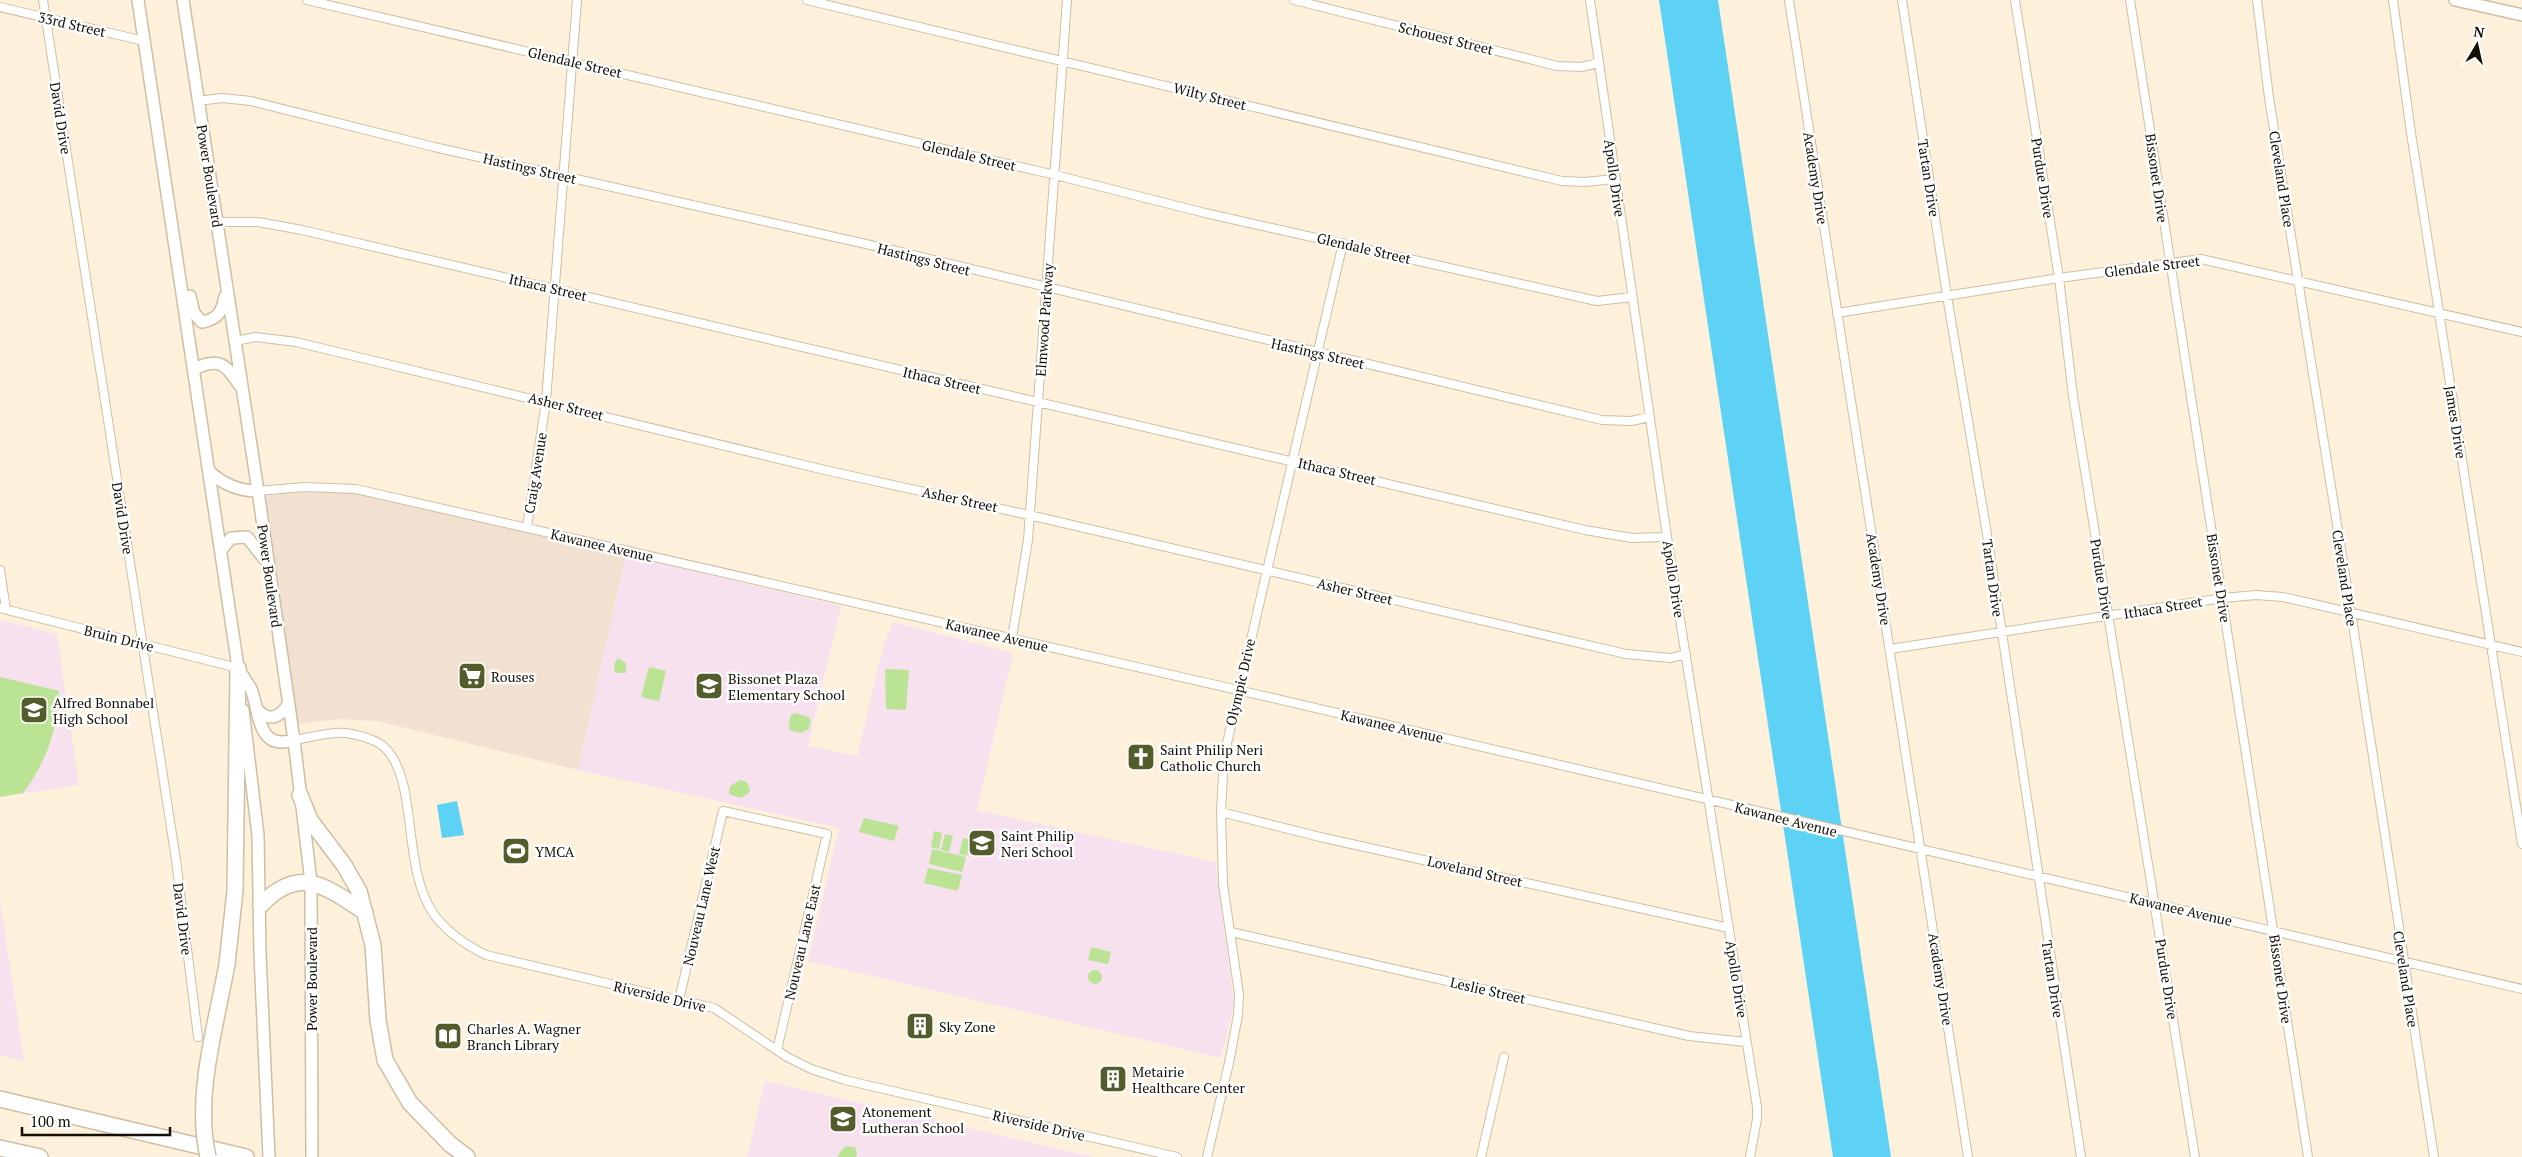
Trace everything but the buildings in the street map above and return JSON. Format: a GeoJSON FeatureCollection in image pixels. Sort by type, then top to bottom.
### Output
{"type":"FeatureCollection","features":[{"type":"Feature","properties":{"kind":"highway"},"geometry":{"type":"LineString","coordinates":[[208,1157],[203,1135],[202,1107],[227,964],[235,891],[238,668]]}},
{"type":"Feature","properties":{"kind":"highway"},"geometry":{"type":"LineString","coordinates":[[300,794],[310,820],[344,865],[359,891],[373,944],[378,1020],[385,1060],[410,1103],[450,1144],[467,1157]]}},
{"type":"Feature","properties":{"kind":"highway"},"geometry":{"type":"LineString","coordinates":[[261,905],[273,892],[285,886],[311,882],[324,886],[365,912]]}},
{"type":"Feature","properties":{"kind":"highway"},"geometry":{"type":"LineString","coordinates":[[0,1099],[246,1157]]}},
{"type":"Feature","properties":{"kind":"highway"},"geometry":{"type":"LineString","coordinates":[[0,1148],[40,1157]]}},
{"type":"Feature","properties":{"kind":"main road"},"geometry":{"type":"LineString","coordinates":[[138,0],[222,549],[258,835],[261,905],[260,954],[269,1157]]}},
{"type":"Feature","properties":{"kind":"main road"},"geometry":{"type":"LineString","coordinates":[[174,0],[184,15]]}},
{"type":"Feature","properties":{"kind":"main road","name":"Power Boulevard"},"geometry":{"type":"LineString","coordinates":[[182,0],[218,222],[269,564],[294,740],[311,882],[312,1157]]}},
{"type":"Feature","properties":{"kind":"main road"},"geometry":{"type":"LineString","coordinates":[[2455,0],[2522,15]]}},
{"type":"Feature","properties":{"kind":"main road"},"geometry":{"type":"LineString","coordinates":[[181,282],[190,294],[194,313],[202,322],[212,320],[222,312],[227,287]]}},
{"type":"Feature","properties":{"kind":"main road"},"geometry":{"type":"LineString","coordinates":[[194,369],[208,363],[220,364],[230,370],[243,390]]}},
{"type":"Feature","properties":{"kind":"main road"},"geometry":{"type":"LineString","coordinates":[[210,472],[221,483],[245,491],[258,492]]}},
{"type":"Feature","properties":{"kind":"main road"},"geometry":{"type":"LineString","coordinates":[[222,549],[232,538],[247,537],[269,564]]}},
{"type":"Feature","properties":{"kind":"main road"},"geometry":{"type":"LineString","coordinates":[[238,668],[251,689],[262,731],[273,740],[288,742],[294,740]]}},
{"type":"Feature","properties":{"kind":"main road"},"geometry":{"type":"LineString","coordinates":[[256,708],[266,717],[273,718],[282,714],[288,705]]}},
{"type":"Feature","properties":{"kind":"street","name":"David Drive"},"geometry":{"type":"LineString","coordinates":[[43,0],[176,860],[198,1037]]}},
{"type":"Feature","properties":{"kind":"street","name":"Glendale Street"},"geometry":{"type":"LineString","coordinates":[[307,0],[1055,175],[1205,213],[1597,301],[1632,297]]}},
{"type":"Feature","properties":{"kind":"street","name":"Craig Avenue"},"geometry":{"type":"LineString","coordinates":[[527,527],[546,402],[577,0]]}},
{"type":"Feature","properties":{"kind":"street","name":"Wilty Street"},"geometry":{"type":"LineString","coordinates":[[807,0],[1562,181],[1585,182],[1615,179]]}},
{"type":"Feature","properties":{"kind":"street","name":"Elmwood Parkway"},"geometry":{"type":"LineString","coordinates":[[1012,638],[1028,540],[1067,0]]}},
{"type":"Feature","properties":{"kind":"street","name":"Schouest Street"},"geometry":{"type":"LineString","coordinates":[[1294,0],[1557,66],[1581,67],[1599,63]]}},
{"type":"Feature","properties":{"kind":"street","name":"Apollo Drive"},"geometry":{"type":"LineString","coordinates":[[1590,0],[1667,537],[1757,1107],[1757,1119],[1750,1157]]}},
{"type":"Feature","properties":{"kind":"street","name":"Academy Drive"},"geometry":{"type":"LineString","coordinates":[[1789,0],[1968,1157]]}},
{"type":"Feature","properties":{"kind":"street","name":"Tartan Drive"},"geometry":{"type":"LineString","coordinates":[[1902,0],[1946,296],[1988,540],[2081,1157]]}},
{"type":"Feature","properties":{"kind":"street","name":"Purdue Drive"},"geometry":{"type":"LineString","coordinates":[[2015,0],[2059,278],[2073,396],[2195,1157]]}},
{"type":"Feature","properties":{"kind":"street","name":"Bissonet Drive"},"geometry":{"type":"LineString","coordinates":[[2130,0],[2308,1157]]}},
{"type":"Feature","properties":{"kind":"street","name":"Cleveland Place"},"geometry":{"type":"LineString","coordinates":[[2257,0],[2269,98],[2351,612],[2434,1157]]}},
{"type":"Feature","properties":{"kind":"street","name":"James Drive"},"geometry":{"type":"LineString","coordinates":[[2393,0],[2439,312],[2522,844]]}},
{"type":"Feature","properties":{"kind":"street","name":"33rd Street"},"geometry":{"type":"LineString","coordinates":[[0,7],[144,41]]}},
{"type":"Feature","properties":{"kind":"street","name":"Hastings Street"},"geometry":{"type":"LineString","coordinates":[[198,102],[222,98],[251,101],[434,147],[888,249],[1047,289],[1602,420],[1632,421],[1650,417]]}},
{"type":"Feature","properties":{"kind":"street","name":"Ithaca Street"},"geometry":{"type":"LineString","coordinates":[[218,222],[258,222],[302,230],[1585,530],[1632,538],[1667,537]]}},
{"type":"Feature","properties":{"kind":"street","name":"Olympic Drive"},"geometry":{"type":"LineString","coordinates":[[1207,1157],[1238,1015],[1239,994],[1224,884],[1221,812],[1224,756],[1343,243]]}},
{"type":"Feature","properties":{"kind":"street","name":"Glendale Street"},"geometry":{"type":"LineString","coordinates":[[1837,314],[2059,278],[2200,259],[2522,332]]}},
{"type":"Feature","properties":{"kind":"street","name":"Asher Street"},"geometry":{"type":"LineString","coordinates":[[235,341],[256,337],[296,342],[829,471],[1030,515],[1626,654],[1671,658],[1686,654]]}},
{"type":"Feature","properties":{"kind":"street","name":"Kawanee Avenue"},"geometry":{"type":"LineString","coordinates":[[258,492],[304,487],[356,489],[1238,690],[2038,878],[2403,960],[2522,989]]}},
{"type":"Feature","properties":{"kind":"street"},"geometry":{"type":"LineString","coordinates":[[0,570],[3,608]]}},
{"type":"Feature","properties":{"kind":"street","name":"Ithaca Street"},"geometry":{"type":"LineString","coordinates":[[1890,649],[2222,598],[2256,596],[2283,598],[2351,612],[2522,652]]}},
{"type":"Feature","properties":{"kind":"street","name":"Bruin Drive"},"geometry":{"type":"LineString","coordinates":[[3,608],[238,668]]}},
{"type":"Feature","properties":{"kind":"street","name":"Riverside Drive"},"geometry":{"type":"LineString","coordinates":[[294,740],[344,732],[367,738],[387,749],[397,766],[404,792],[418,882],[433,913],[447,929],[472,948],[486,955],[714,1008],[777,1050],[811,1069],[844,1080],[1177,1157]]}},
{"type":"Feature","properties":{"kind":"street","name":"Nouveau Lane West"},"geometry":{"type":"LineString","coordinates":[[679,1000],[723,811]]}},
{"type":"Feature","properties":{"kind":"street","name":"Nouveau Lane East"},"geometry":{"type":"LineString","coordinates":[[723,811],[827,834],[777,1050]]}},
{"type":"Feature","properties":{"kind":"street","name":"Loveland Street"},"geometry":{"type":"LineString","coordinates":[[1221,812],[1320,837],[1729,928]]}},
{"type":"Feature","properties":{"kind":"street","name":"Leslie Street"},"geometry":{"type":"LineString","coordinates":[[1231,932],[1689,1036],[1746,1042]]}},
{"type":"Feature","properties":{"kind":"street"},"geometry":{"type":"LineString","coordinates":[[1481,1157],[1504,1057]]}},
{"type":"Feature","properties":{"kind":"shaded area"},"geometry":{"type":"Polygon","coordinates":[[[297,492],[341,492],[377,497],[626,555],[578,770],[377,721],[340,719],[295,724],[263,496],[297,492]]]}},
{"type":"Feature","properties":{"kind":"shaded area","name":"Saint Philip Neri School"},"geometry":{"type":"Polygon","coordinates":[[[626,555],[841,606],[808,746],[857,756],[884,644],[893,622],[1013,653],[977,810],[1215,862],[1234,1004],[1221,1058],[808,961],[839,828],[578,770],[626,555]]]}},
{"type":"Feature","properties":{"kind":"shaded area","name":"Alfred Bonnabel High School"},"geometry":{"type":"Polygon","coordinates":[[[0,620],[57,634],[79,785],[0,797],[0,620]]]}},
{"type":"Feature","properties":{"kind":"shaded area"},"geometry":{"type":"Polygon","coordinates":[[[0,900],[24,1061],[0,1055],[0,900]]]}},
{"type":"Feature","properties":{"kind":"shaded area","name":"Atonement Lutheran School"},"geometry":{"type":"Polygon","coordinates":[[[765,1081],[1094,1157],[747,1157],[765,1081]]]}},
{"type":"Feature","properties":{"kind":"green space"},"geometry":{"type":"Polygon","coordinates":[[[618,658],[626,663],[626,673],[615,673],[614,664],[618,658]]]}},
{"type":"Feature","properties":{"kind":"green space"},"geometry":{"type":"Polygon","coordinates":[[[649,667],[666,671],[659,701],[641,697],[649,667]]]}},
{"type":"Feature","properties":{"kind":"green space"},"geometry":{"type":"Polygon","coordinates":[[[885,669],[909,670],[906,710],[886,709],[885,669]]]}},
{"type":"Feature","properties":{"kind":"green space"},"geometry":{"type":"Polygon","coordinates":[[[0,677],[59,691],[53,732],[38,770],[23,793],[0,797],[0,677]]]}},
{"type":"Feature","properties":{"kind":"green space"},"geometry":{"type":"Polygon","coordinates":[[[794,713],[809,717],[811,721],[809,729],[801,733],[789,730],[790,716],[794,713]]]}},
{"type":"Feature","properties":{"kind":"green space"},"geometry":{"type":"Polygon","coordinates":[[[740,780],[747,782],[750,790],[748,794],[740,798],[729,794],[730,786],[740,780]]]}},
{"type":"Feature","properties":{"kind":"green space"},"geometry":{"type":"Polygon","coordinates":[[[864,818],[899,826],[894,841],[859,832],[864,818]]]}},
{"type":"Feature","properties":{"kind":"green space"},"geometry":{"type":"Polygon","coordinates":[[[934,831],[942,833],[939,849],[931,847],[934,831]]]}},
{"type":"Feature","properties":{"kind":"green space"},"geometry":{"type":"Polygon","coordinates":[[[945,834],[953,836],[949,852],[941,850],[945,834]]]}},
{"type":"Feature","properties":{"kind":"green space"},"geometry":{"type":"Polygon","coordinates":[[[963,838],[971,840],[967,856],[959,854],[963,838]]]}},
{"type":"Feature","properties":{"kind":"green space"},"geometry":{"type":"Polygon","coordinates":[[[932,849],[966,857],[962,872],[929,864],[932,849]]]}},
{"type":"Feature","properties":{"kind":"green space"},"geometry":{"type":"Polygon","coordinates":[[[928,868],[962,875],[958,891],[924,883],[928,868]]]}},
{"type":"Feature","properties":{"kind":"green space"},"geometry":{"type":"Polygon","coordinates":[[[1091,947],[1111,952],[1108,964],[1088,960],[1091,947]]]}},
{"type":"Feature","properties":{"kind":"green space"},"geometry":{"type":"Polygon","coordinates":[[[1095,970],[1100,972],[1102,977],[1100,982],[1095,984],[1090,982],[1088,977],[1090,972],[1095,970]]]}},
{"type":"Feature","properties":{"kind":"green space"},"geometry":{"type":"Polygon","coordinates":[[[846,1146],[855,1147],[856,1157],[838,1157],[846,1146]]]}},
{"type":"Feature","properties":{"kind":"water"},"geometry":{"type":"Polygon","coordinates":[[[1659,0],[1718,0],[1891,1157],[1833,1157],[1659,0]]]}},
{"type":"Feature","properties":{"kind":"water"},"geometry":{"type":"Polygon","coordinates":[[[457,801],[464,835],[442,838],[437,805],[457,801]]]}},
{"type":"Feature","properties":{"kind":"place","name":"Rouses"},"geometry":{"type":"Point","coordinates":[472,676]}},
{"type":"Feature","properties":{"kind":"place","name":"Bissonet Plaza Elementary School"},"geometry":{"type":"Point","coordinates":[709,686]}},
{"type":"Feature","properties":{"kind":"place","name":"Alfred Bonnabel High School"},"geometry":{"type":"Point","coordinates":[34,710]}},
{"type":"Feature","properties":{"kind":"place","name":"Saint Philip Neri Catholic Church"},"geometry":{"type":"Point","coordinates":[1141,757]}},
{"type":"Feature","properties":{"kind":"place","name":"Saint Philip Neri School"},"geometry":{"type":"Point","coordinates":[982,843]}},
{"type":"Feature","properties":{"kind":"place","name":"YMCA"},"geometry":{"type":"Point","coordinates":[516,851]}},
{"type":"Feature","properties":{"kind":"place","name":"Sky Zone"},"geometry":{"type":"Point","coordinates":[920,1026]}},
{"type":"Feature","properties":{"kind":"place","name":"Charles A. Wagner Branch Library"},"geometry":{"type":"Point","coordinates":[448,1036]}},
{"type":"Feature","properties":{"kind":"place","name":"Metairie Healthcare Center"},"geometry":{"type":"Point","coordinates":[1113,1079]}},
{"type":"Feature","properties":{"kind":"place","name":"Atonement Lutheran School"},"geometry":{"type":"Point","coordinates":[843,1119]}}]}
